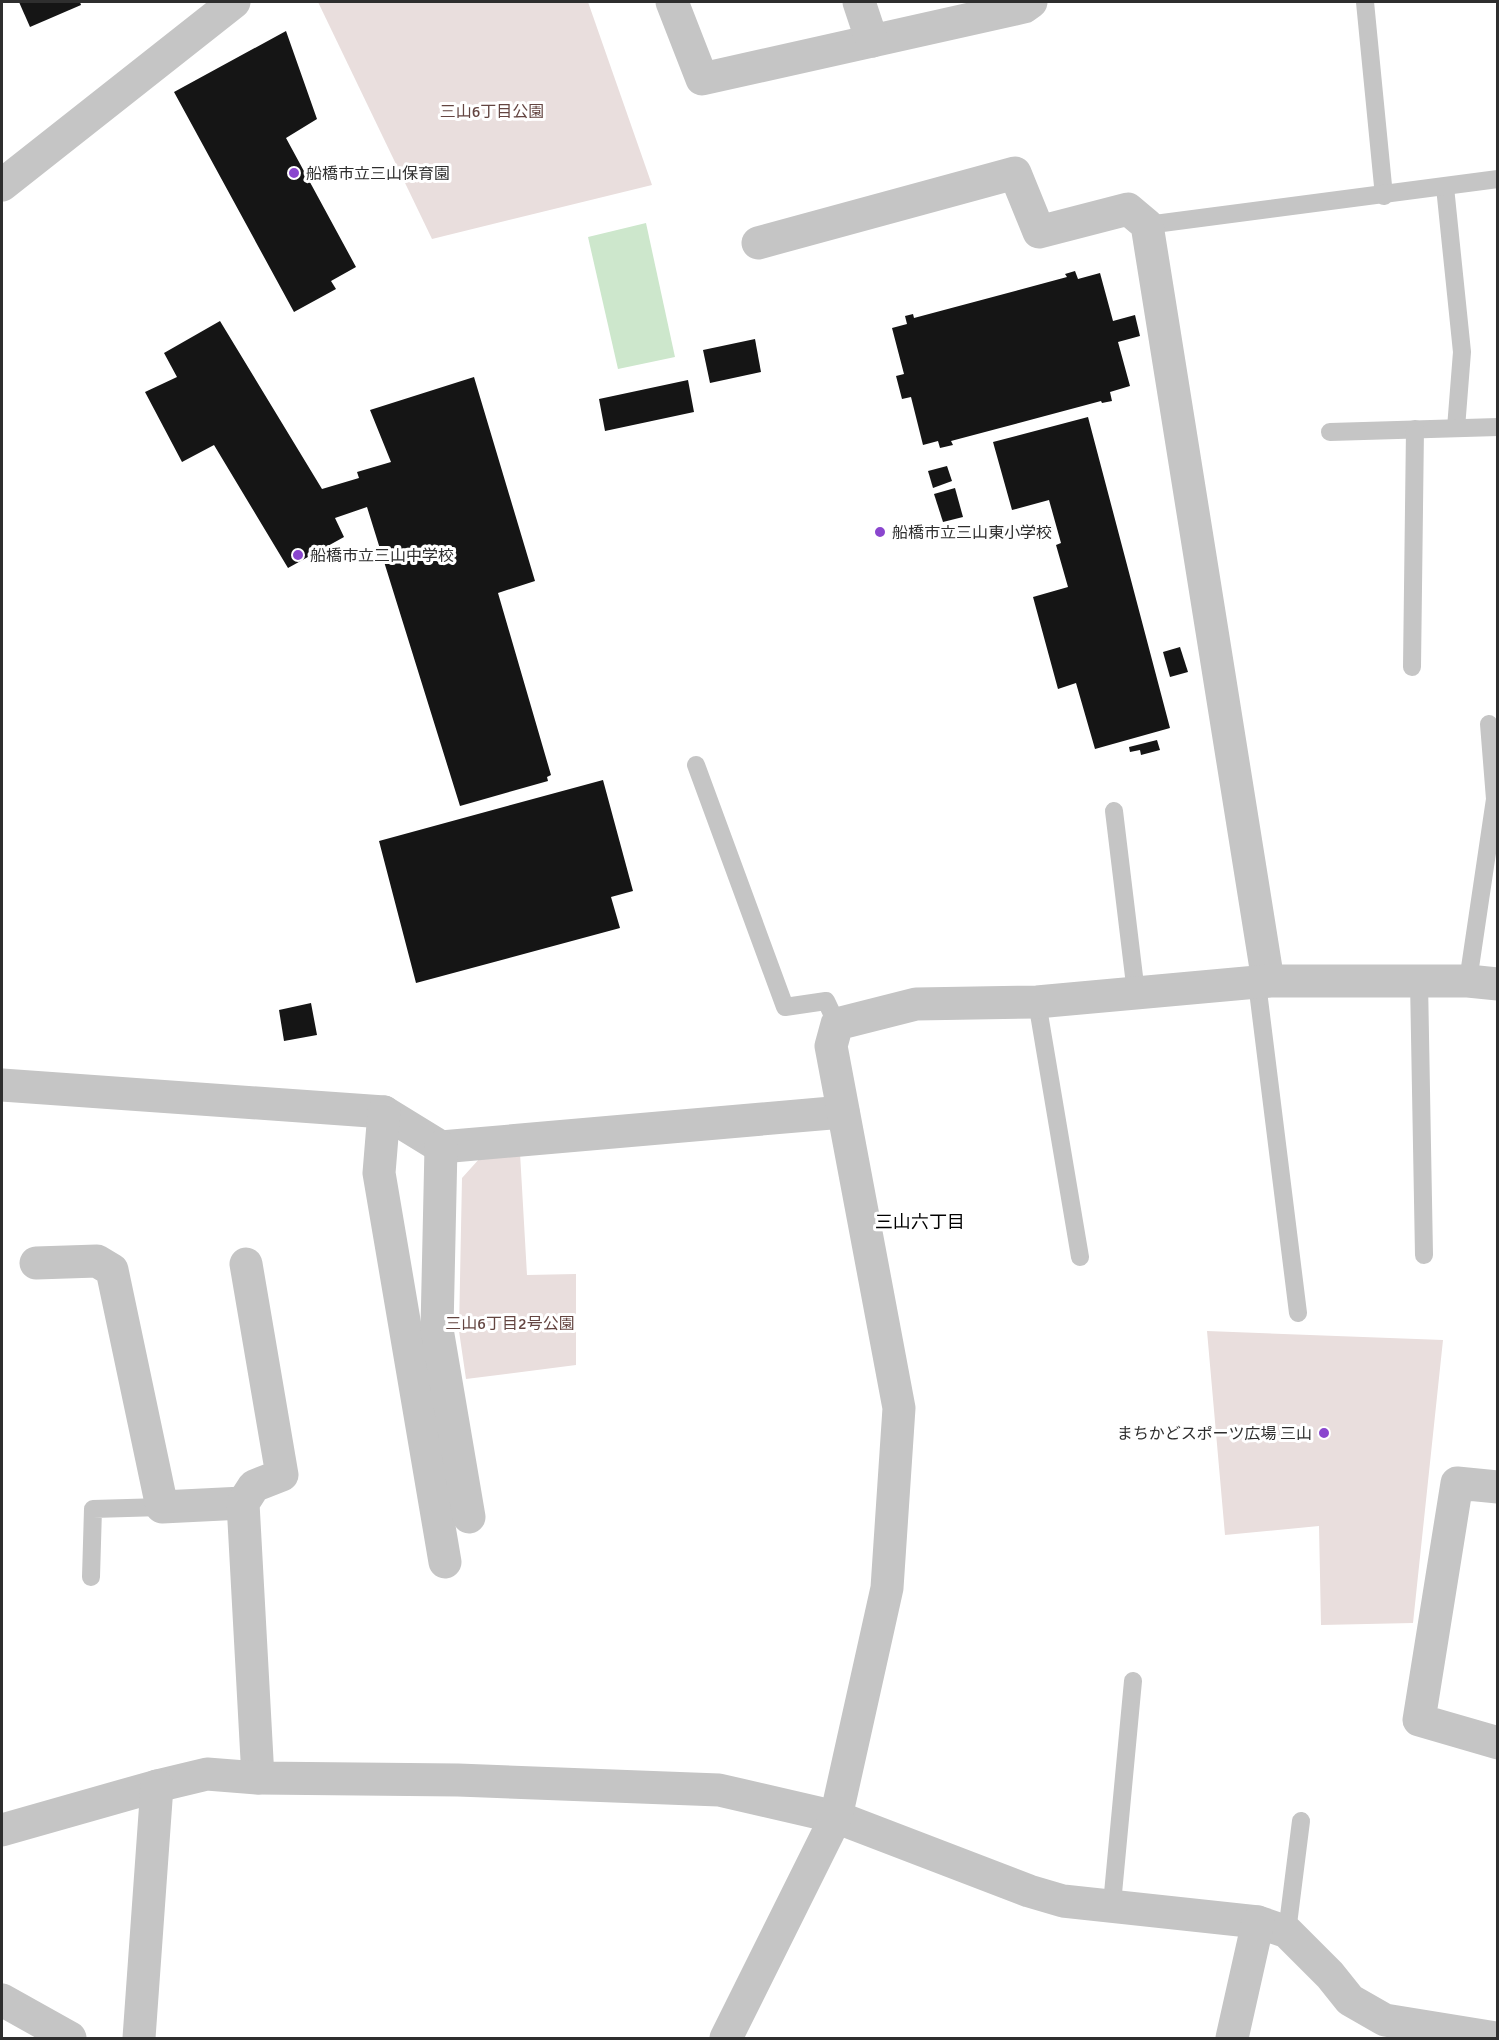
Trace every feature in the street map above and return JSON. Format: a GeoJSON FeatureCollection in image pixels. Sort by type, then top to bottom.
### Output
{"type":"FeatureCollection","features":[{"type":"Feature","properties":{"kind":"street"},"geometry":{"type":"LineString","coordinates":[[2,185],[234,2]]}},
{"type":"Feature","properties":{"kind":"street"},"geometry":{"type":"LineString","coordinates":[[672,2],[702,79],[1024,7],[1031,2]]}},
{"type":"Feature","properties":{"kind":"street"},"geometry":{"type":"LineString","coordinates":[[859,2],[872,41]]}},
{"type":"Feature","properties":{"kind":"street"},"geometry":{"type":"LineString","coordinates":[[758,243],[1015,173],[1039,232],[1128,210],[1147,225],[1262,982]]}},
{"type":"Feature","properties":{"kind":"street"},"geometry":{"type":"LineString","coordinates":[[726,2038],[836,1816],[886,1587],[899,1408],[831,1046],[837,1024],[916,1004],[1037,1002],[1262,982],[1483,983]]}},
{"type":"Feature","properties":{"kind":"street"},"geometry":{"type":"LineString","coordinates":[[2,1085],[384,1112],[441,1146],[843,1112]]}},
{"type":"Feature","properties":{"kind":"street"},"geometry":{"type":"LineString","coordinates":[[384,1112],[379,1173],[445,1562]]}},
{"type":"Feature","properties":{"kind":"street"},"geometry":{"type":"LineString","coordinates":[[441,1146],[437,1329],[469,1517]]}},
{"type":"Feature","properties":{"kind":"street"},"geometry":{"type":"LineString","coordinates":[[36,1263],[97,1261],[112,1270],[162,1507],[243,1503]]}},
{"type":"Feature","properties":{"kind":"street"},"geometry":{"type":"LineString","coordinates":[[246,1264],[282,1475],[254,1486],[243,1503],[258,1778]]}},
{"type":"Feature","properties":{"kind":"street"},"geometry":{"type":"LineString","coordinates":[[1497,1485],[1457,1483],[1419,1720],[1497,1743]]}},
{"type":"Feature","properties":{"kind":"street"},"geometry":{"type":"LineString","coordinates":[[2,1830],[207,1774],[258,1778],[458,1780],[719,1790],[836,1816],[1029,1891],[1063,1901],[1112,1904],[1272,1927],[1330,1975],[1350,2000],[1385,2020],[1496,2038]]}},
{"type":"Feature","properties":{"kind":"street"},"geometry":{"type":"LineString","coordinates":[[139,2038],[157,1786]]}},
{"type":"Feature","properties":{"kind":"street"},"geometry":{"type":"LineString","coordinates":[[1232,2038],[1272,1927]]}},
{"type":"Feature","properties":{"kind":"street"},"geometry":{"type":"LineString","coordinates":[[2,2000],[70,2038]]}},
{"type":"Feature","properties":{"kind":"lane"},"geometry":{"type":"LineString","coordinates":[[1365,2],[1384,196]]}},
{"type":"Feature","properties":{"kind":"lane"},"geometry":{"type":"LineString","coordinates":[[1147,225],[1384,196],[1497,179]]}},
{"type":"Feature","properties":{"kind":"lane"},"geometry":{"type":"LineString","coordinates":[[1445,187],[1462,352],[1456,428]]}},
{"type":"Feature","properties":{"kind":"lane"},"geometry":{"type":"LineString","coordinates":[[1330,432],[1497,427]]}},
{"type":"Feature","properties":{"kind":"lane"},"geometry":{"type":"LineString","coordinates":[[1412,667],[1415,429]]}},
{"type":"Feature","properties":{"kind":"lane"},"geometry":{"type":"LineString","coordinates":[[1483,983],[1496,799],[1489,724]]}},
{"type":"Feature","properties":{"kind":"lane"},"geometry":{"type":"LineString","coordinates":[[696,765],[785,1008],[826,1001],[837,1024]]}},
{"type":"Feature","properties":{"kind":"lane"},"geometry":{"type":"LineString","coordinates":[[1114,811],[1136,993]]}},
{"type":"Feature","properties":{"kind":"lane"},"geometry":{"type":"LineString","coordinates":[[1419,981],[1424,1255]]}},
{"type":"Feature","properties":{"kind":"lane"},"geometry":{"type":"LineString","coordinates":[[1262,982],[1298,1313]]}},
{"type":"Feature","properties":{"kind":"lane"},"geometry":{"type":"LineString","coordinates":[[1037,1002],[1080,1257]]}},
{"type":"Feature","properties":{"kind":"lane"},"geometry":{"type":"LineString","coordinates":[[91,1577],[93,1509],[162,1507]]}},
{"type":"Feature","properties":{"kind":"lane"},"geometry":{"type":"LineString","coordinates":[[1112,1904],[1133,1681]]}},
{"type":"Feature","properties":{"kind":"lane"},"geometry":{"type":"LineString","coordinates":[[1272,1927],[1301,1821]]}},
{"type":"Feature","properties":{"kind":"green space","name":"三山6丁目公園"},"geometry":{"type":"Polygon","coordinates":[[[318,2],[588,2],[652,185],[432,239],[318,2]]]}},
{"type":"Feature","properties":{"kind":"green space","name":"三山6丁目2号公園"},"geometry":{"type":"Polygon","coordinates":[[[520,1153],[527,1275],[576,1274],[576,1365],[466,1379],[459,1331],[462,1178],[480,1158],[520,1153]]]}},
{"type":"Feature","properties":{"kind":"green space","name":"まちかどスポーツ広場 三山"},"geometry":{"type":"Polygon","coordinates":[[[1207,1331],[1443,1340],[1413,1623],[1321,1625],[1319,1526],[1225,1535],[1207,1331]]]}},
{"type":"Feature","properties":{"kind":"shaded area"},"geometry":{"type":"Polygon","coordinates":[[[646,223],[675,357],[618,369],[588,237],[646,223]]]}},
{"type":"Feature","properties":{"kind":"building"},"geometry":{"type":"Polygon","coordinates":[[[19,2],[80,2],[81,5],[30,27],[19,2]]]}},
{"type":"Feature","properties":{"kind":"building"},"geometry":{"type":"Polygon","coordinates":[[[286,31],[317,119],[286,138],[356,267],[331,281],[336,289],[294,312],[174,92],[286,31]]]}},
{"type":"Feature","properties":{"kind":"building"},"geometry":{"type":"Polygon","coordinates":[[[1075,271],[1078,279],[1100,273],[1113,321],[1135,315],[1140,336],[1118,342],[1130,386],[1110,392],[1112,401],[1102,403],[1101,401],[951,441],[953,445],[940,448],[938,441],[923,445],[911,397],[902,399],[896,376],[904,374],[892,328],[907,324],[905,316],[913,314],[914,318],[1067,277],[1065,274],[1075,271]]]}},
{"type":"Feature","properties":{"kind":"building"},"geometry":{"type":"Polygon","coordinates":[[[220,321],[322,489],[359,478],[357,472],[391,462],[370,410],[474,377],[535,581],[498,593],[551,775],[547,777],[548,781],[460,806],[367,507],[335,518],[344,537],[288,568],[214,445],[182,462],[145,392],[177,377],[164,353],[220,321]]]}},
{"type":"Feature","properties":{"kind":"building"},"geometry":{"type":"Polygon","coordinates":[[[755,339],[761,372],[710,383],[703,350],[755,339]]]}},
{"type":"Feature","properties":{"kind":"building"},"geometry":{"type":"Polygon","coordinates":[[[688,380],[694,412],[605,431],[599,399],[688,380]]]}},
{"type":"Feature","properties":{"kind":"building"},"geometry":{"type":"Polygon","coordinates":[[[1088,417],[1170,728],[1095,749],[1076,683],[1058,689],[1033,597],[1068,587],[1056,545],[1061,543],[1049,500],[1012,510],[993,442],[1088,417]]]}},
{"type":"Feature","properties":{"kind":"building"},"geometry":{"type":"Polygon","coordinates":[[[947,466],[952,481],[933,488],[928,471],[947,466]]]}},
{"type":"Feature","properties":{"kind":"building"},"geometry":{"type":"Polygon","coordinates":[[[955,488],[963,517],[943,522],[934,494],[955,488]]]}},
{"type":"Feature","properties":{"kind":"building"},"geometry":{"type":"Polygon","coordinates":[[[1180,647],[1188,672],[1170,677],[1163,652],[1180,647]]]}},
{"type":"Feature","properties":{"kind":"building"},"geometry":{"type":"Polygon","coordinates":[[[1157,740],[1160,750],[1141,755],[1140,750],[1130,752],[1129,747],[1157,740]]]}},
{"type":"Feature","properties":{"kind":"building"},"geometry":{"type":"Polygon","coordinates":[[[603,780],[633,891],[611,897],[620,928],[416,983],[379,841],[603,780]]]}},
{"type":"Feature","properties":{"kind":"building"},"geometry":{"type":"Polygon","coordinates":[[[311,1003],[317,1035],[284,1041],[279,1010],[311,1003]]]}},
{"type":"Feature","properties":{"kind":"place","name":"船橋市立三山保育園"},"geometry":{"type":"Point","coordinates":[294,173]}},
{"type":"Feature","properties":{"kind":"place","name":"船橋市立三山東小学校"},"geometry":{"type":"Point","coordinates":[880,532]}},
{"type":"Feature","properties":{"kind":"place","name":"船橋市立三山中学校"},"geometry":{"type":"Point","coordinates":[298,555]}},
{"type":"Feature","properties":{"kind":"place","name":"まちかどスポーツ広場 三山"},"geometry":{"type":"Point","coordinates":[1324,1433]}},
{"type":"Feature","properties":{"kind":"district","name":"三山六丁目"},"geometry":{"type":"Point","coordinates":[920,1222]}}]}
